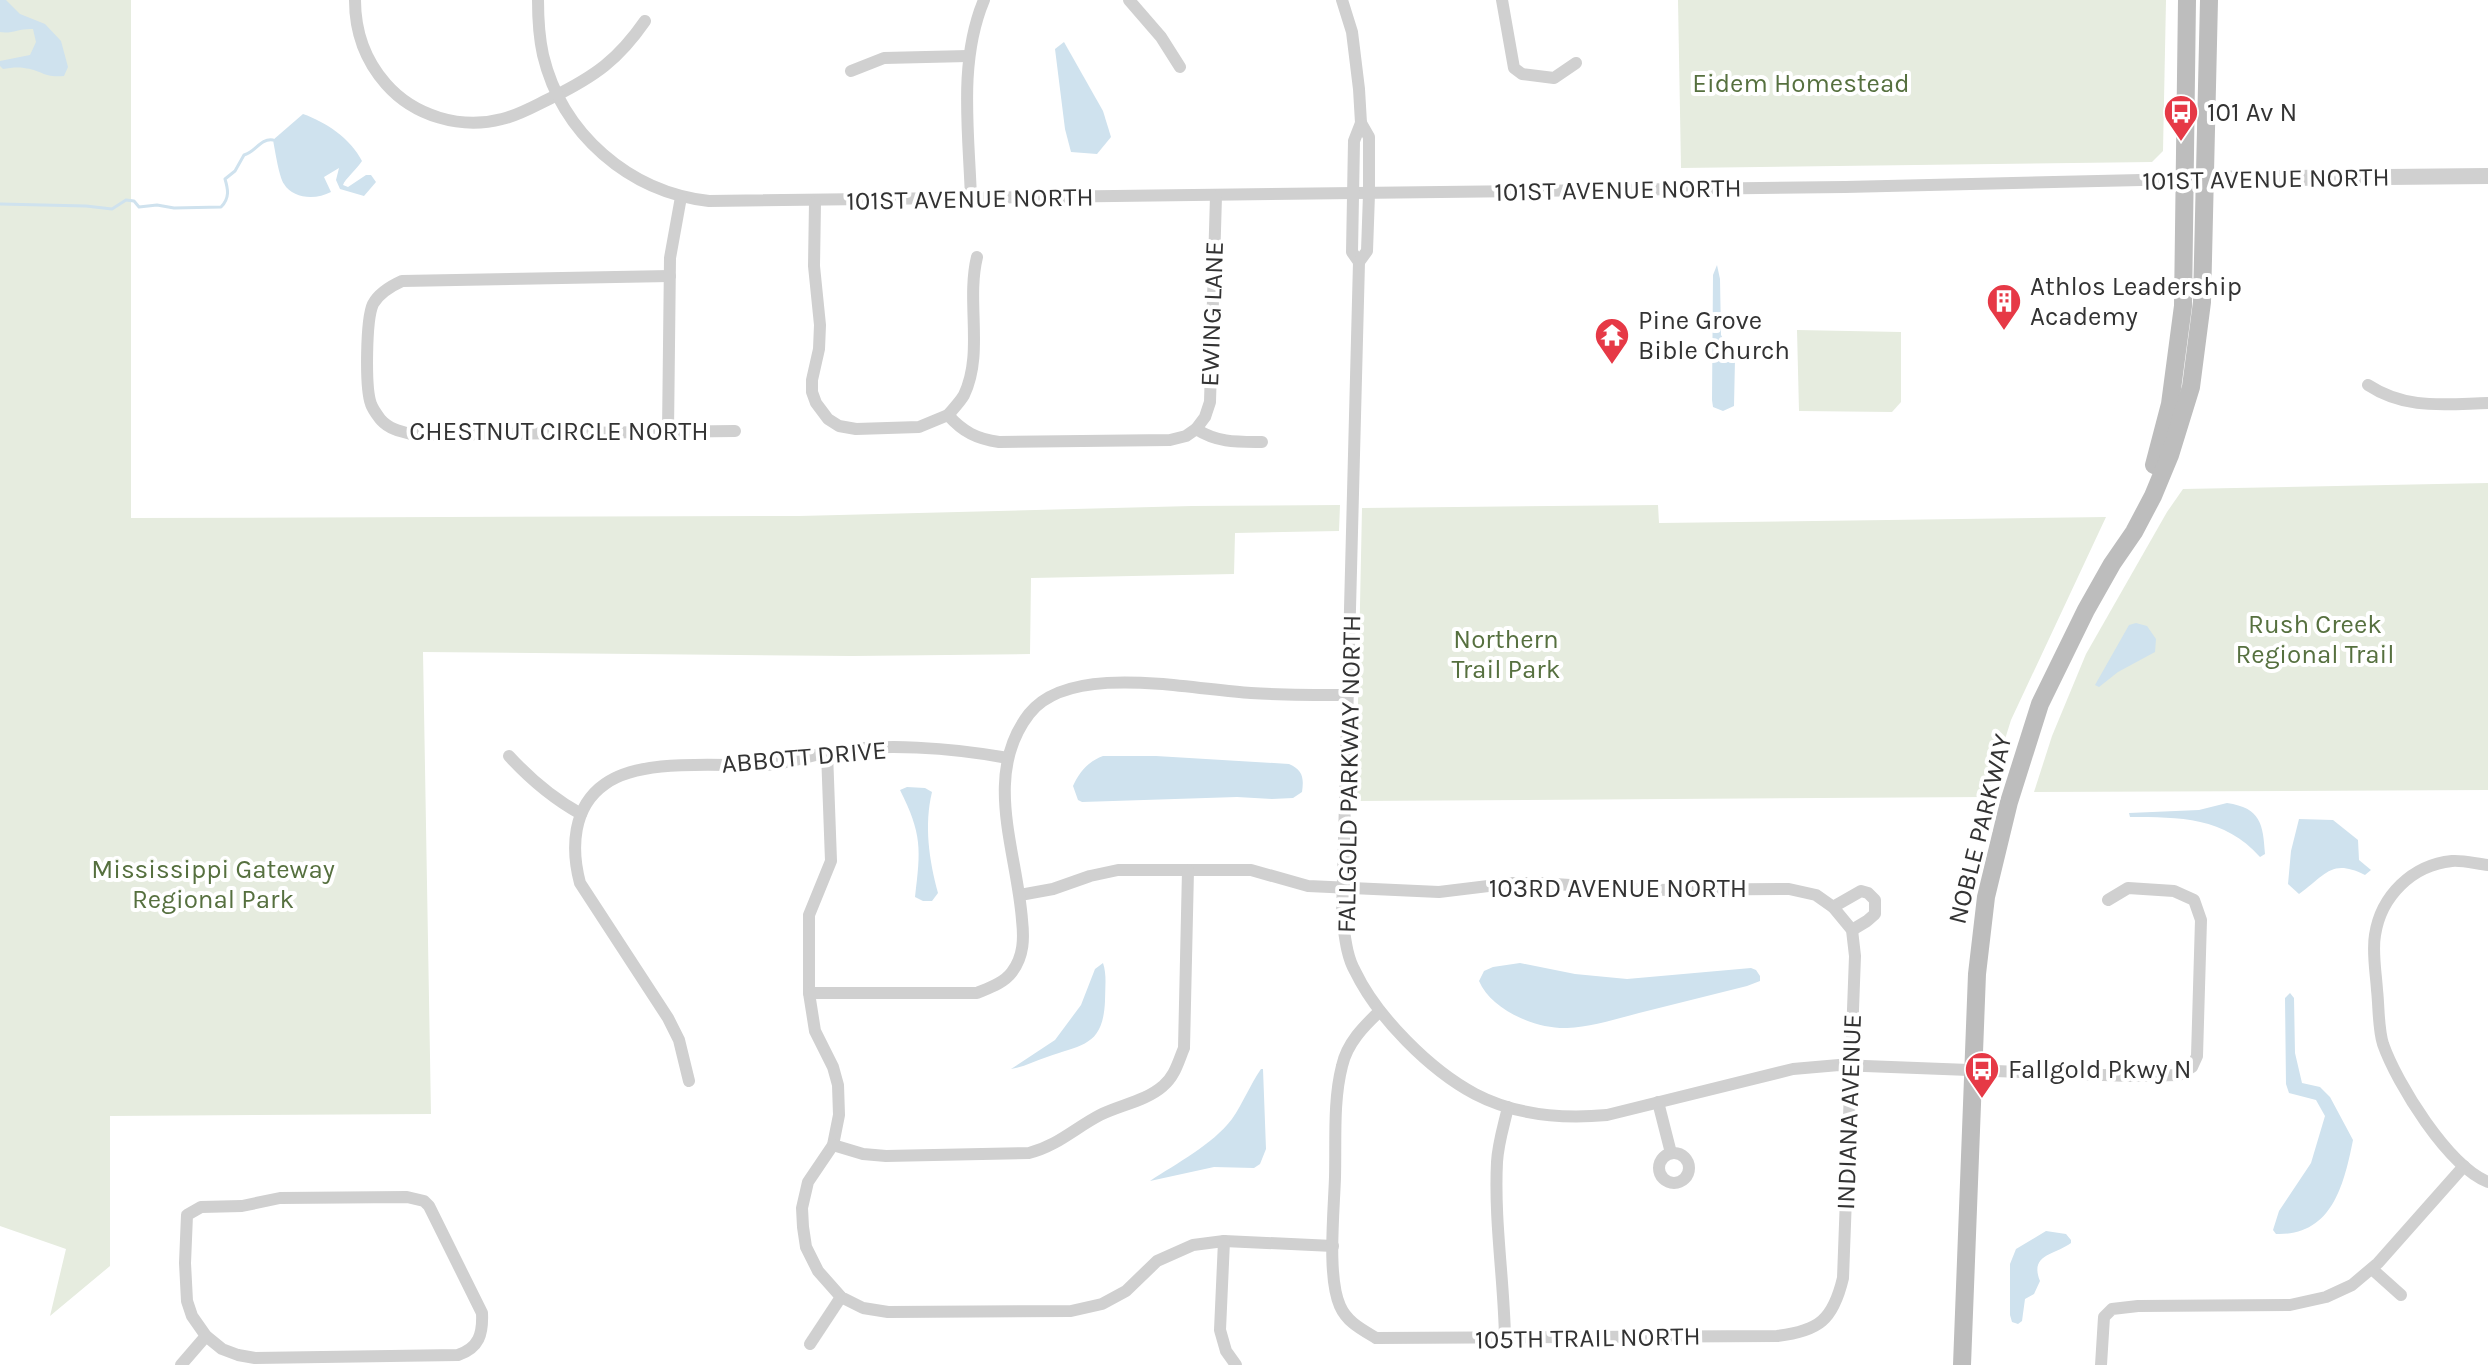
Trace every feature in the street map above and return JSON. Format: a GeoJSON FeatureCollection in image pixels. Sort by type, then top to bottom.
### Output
{"type":"FeatureCollection","features":[{"type":"Feature","properties":{"kind":"main road","name":"NOBLE PARKWAY"},"geometry":{"type":"LineString","coordinates":[[1962,1365],[1977,974],[1989,882],[2009,802],[2040,704],[2064,652],[2112,564],[2151,474],[2170,404],[2183,306],[2187,0]]}},
{"type":"Feature","properties":{"kind":"main road","name":"NOBLE PARKWAY"},"geometry":{"type":"LineString","coordinates":[[2112,564],[2134,532],[2162,476],[2191,387],[2201,318],[2209,0]]}},
{"type":"Feature","properties":{"kind":"street"},"geometry":{"type":"LineString","coordinates":[[355,0],[358,32],[365,54],[377,74],[393,92],[432,116],[456,122],[480,123],[502,119],[582,83],[612,62],[645,21]]}},
{"type":"Feature","properties":{"kind":"street","name":"101ST AVENUE NORTH"},"geometry":{"type":"LineString","coordinates":[[538,0],[543,56],[558,95],[574,124],[604,156],[636,178],[681,197],[721,202],[2488,176]]}},
{"type":"Feature","properties":{"kind":"street"},"geometry":{"type":"LineString","coordinates":[[971,199],[968,56],[984,0]]}},
{"type":"Feature","properties":{"kind":"street"},"geometry":{"type":"LineString","coordinates":[[1129,0],[1161,37],[1180,67]]}},
{"type":"Feature","properties":{"kind":"street"},"geometry":{"type":"LineString","coordinates":[[1342,0],[1356,60],[1361,123]]}},
{"type":"Feature","properties":{"kind":"street"},"geometry":{"type":"LineString","coordinates":[[1502,0],[1514,68],[1522,74],[1554,78],[1576,63]]}},
{"type":"Feature","properties":{"kind":"street"},"geometry":{"type":"LineString","coordinates":[[851,71],[884,58],[968,56]]}},
{"type":"Feature","properties":{"kind":"street","name":"FALLGOLD PARKWAY NORTH"},"geometry":{"type":"LineString","coordinates":[[1361,123],[1369,137],[1369,194],[1367,251],[1359,262],[1342,917],[1346,946],[1354,970],[1380,1011],[1448,1077],[1476,1095],[1508,1107],[1579,1118],[1607,1115],[1793,1069],[1852,1066],[2179,1075],[2192,1067],[2197,1056],[2201,920],[2194,900],[2174,891],[2128,888],[2108,900]]}},
{"type":"Feature","properties":{"kind":"street","name":"FALLGOLD PARKWAY NORTH"},"geometry":{"type":"LineString","coordinates":[[1359,262],[1352,252],[1354,141],[1361,123]]}},
{"type":"Feature","properties":{"kind":"street","name":"EWING LANE"},"geometry":{"type":"LineString","coordinates":[[1196,429],[1205,417],[1210,402],[1216,196]]}},
{"type":"Feature","properties":{"kind":"street"},"geometry":{"type":"LineString","coordinates":[[668,432],[670,276],[672,241],[681,197]]}},
{"type":"Feature","properties":{"kind":"street"},"geometry":{"type":"LineString","coordinates":[[815,202],[814,266],[820,325],[812,392],[828,419],[839,426],[856,429],[919,427],[948,415],[963,397],[973,366],[973,275],[977,257]]}},
{"type":"Feature","properties":{"kind":"street","name":"CHESTNUT CIRCLE NORTH"},"geometry":{"type":"LineString","coordinates":[[670,276],[402,281],[389,287],[374,302],[368,323],[368,386],[372,407],[384,423],[397,431],[415,435],[735,431]]}},
{"type":"Feature","properties":{"kind":"street"},"geometry":{"type":"LineString","coordinates":[[2368,385],[2384,396],[2418,404],[2488,403]]}},
{"type":"Feature","properties":{"kind":"street"},"geometry":{"type":"LineString","coordinates":[[948,415],[960,429],[980,439],[999,442],[1170,440],[1186,436],[1196,429],[1210,438],[1226,442],[1262,442]]}},
{"type":"Feature","properties":{"kind":"street"},"geometry":{"type":"LineString","coordinates":[[809,993],[957,995],[977,993],[1011,974],[1021,958],[1024,940],[1003,786],[1008,758],[1017,734],[1030,712],[1048,698],[1072,687],[1099,683],[1137,683],[1250,693],[1348,695]]}},
{"type":"Feature","properties":{"kind":"street","name":"ABBOTT DRIVE"},"geometry":{"type":"LineString","coordinates":[[689,1081],[679,1040],[668,1018],[580,883],[574,839],[581,814],[603,784],[626,773],[654,767],[776,764],[827,752],[947,748],[1008,758]]}},
{"type":"Feature","properties":{"kind":"street"},"geometry":{"type":"LineString","coordinates":[[827,752],[831,861],[809,915],[809,993],[815,1031],[833,1067],[838,1085],[839,1115],[833,1145],[808,1182],[802,1208],[803,1227],[806,1247],[818,1271],[841,1297],[863,1308],[888,1312],[1071,1311],[1102,1304],[1126,1291],[1157,1261],[1193,1245],[1224,1241],[1333,1246],[1337,1112],[1342,1064],[1362,1028],[1380,1011]]}},
{"type":"Feature","properties":{"kind":"street"},"geometry":{"type":"LineString","coordinates":[[509,756],[554,799],[581,814]]}},
{"type":"Feature","properties":{"kind":"street"},"geometry":{"type":"LineString","coordinates":[[2488,865],[2453,860],[2434,865],[2405,880],[2380,912],[2374,938],[2382,1040],[2401,1082],[2437,1137],[2464,1166],[2488,1182]]}},
{"type":"Feature","properties":{"kind":"street","name":"103RD AVENUE NORTH"},"geometry":{"type":"LineString","coordinates":[[1020,895],[1118,870],[1251,870],[1308,886],[1439,892],[1513,883],[1645,890],[1789,889],[1816,895],[1833,907]]}},
{"type":"Feature","properties":{"kind":"street"},"geometry":{"type":"LineString","coordinates":[[833,1145],[863,1154],[886,1156],[1029,1153],[1048,1148],[1104,1113],[1162,1088],[1173,1075],[1184,1048],[1188,870]]}},
{"type":"Feature","properties":{"kind":"street"},"geometry":{"type":"LineString","coordinates":[[1861,891],[1868,893],[1875,900],[1875,914],[1852,930],[1833,907],[1861,891]]}},
{"type":"Feature","properties":{"kind":"street","name":"INDIANA AVENUE"},"geometry":{"type":"LineString","coordinates":[[1826,1318],[1837,1301],[1843,1278],[1855,956],[1852,930]]}},
{"type":"Feature","properties":{"kind":"street"},"geometry":{"type":"LineString","coordinates":[[1658,1102],[1671,1153]]}},
{"type":"Feature","properties":{"kind":"street"},"geometry":{"type":"LineString","coordinates":[[1505,1338],[1497,1163],[1508,1107]]}},
{"type":"Feature","properties":{"kind":"street"},"geometry":{"type":"LineString","coordinates":[[2101,1365],[2104,1317],[2112,1309],[2138,1306],[2290,1305],[2326,1297],[2352,1285],[2403,1238],[2464,1166]]}},
{"type":"Feature","properties":{"kind":"street"},"geometry":{"type":"LineString","coordinates":[[407,1197],[424,1201],[435,1216],[482,1313],[483,1330],[478,1342],[469,1351],[458,1355],[255,1358],[222,1349],[206,1336],[192,1316],[187,1301],[187,1215],[201,1207],[242,1206],[280,1198],[407,1197]]}},
{"type":"Feature","properties":{"kind":"street"},"geometry":{"type":"LineString","coordinates":[[1224,1241],[1220,1330],[1226,1351],[1236,1365]]}},
{"type":"Feature","properties":{"kind":"street","name":"105TH TRAIL NORTH"},"geometry":{"type":"LineString","coordinates":[[1333,1246],[1335,1292],[1341,1308],[1350,1322],[1376,1338],[1777,1336],[1802,1333],[1826,1318]]}},
{"type":"Feature","properties":{"kind":"street"},"geometry":{"type":"LineString","coordinates":[[2372,1269],[2401,1295]]}},
{"type":"Feature","properties":{"kind":"street"},"geometry":{"type":"LineString","coordinates":[[810,1344],[841,1297]]}},
{"type":"Feature","properties":{"kind":"street"},"geometry":{"type":"LineString","coordinates":[[181,1365],[206,1336]]}},
{"type":"Feature","properties":{"kind":"green space","name":"Mississippi Gateway Regional Park"},"geometry":{"type":"Polygon","coordinates":[[[0,0],[131,0],[131,518],[799,516],[1340,505],[1339,531],[1235,533],[1234,574],[1031,578],[1030,654],[852,656],[423,652],[431,1114],[110,1116],[110,1266],[50,1316],[66,1249],[0,1226],[0,0]]]}},
{"type":"Feature","properties":{"kind":"green space","name":"Eidem Homestead"},"geometry":{"type":"Polygon","coordinates":[[[1678,0],[2166,0],[2163,151],[2152,162],[1681,168],[1678,0]]]}},
{"type":"Feature","properties":{"kind":"green space"},"geometry":{"type":"Polygon","coordinates":[[[1797,330],[1901,332],[1901,402],[1892,412],[1799,411],[1797,330]]]}},
{"type":"Feature","properties":{"kind":"green space","name":"Rush Creek Regional Trail"},"geometry":{"type":"Polygon","coordinates":[[[2488,483],[2488,790],[2034,792],[2052,736],[2086,654],[2183,489],[2488,483]]]}},
{"type":"Feature","properties":{"kind":"green space","name":"Northern Trail Park"},"geometry":{"type":"Polygon","coordinates":[[[1658,505],[1659,523],[2106,517],[2011,720],[1987,797],[1356,801],[1362,508],[1658,505]]]}},
{"type":"Feature","properties":{"kind":"water"},"geometry":{"type":"Polygon","coordinates":[[[0,0],[6,0],[20,14],[45,24],[61,41],[68,67],[64,76],[51,76],[24,68],[3,69],[0,66],[0,61],[30,55],[36,42],[33,29],[0,32],[0,0]]]}},
{"type":"Feature","properties":{"kind":"water"},"geometry":{"type":"Polygon","coordinates":[[[1064,42],[1103,111],[1111,137],[1097,154],[1071,152],[1055,49],[1064,42]]]}},
{"type":"Feature","properties":{"kind":"water"},"geometry":{"type":"Polygon","coordinates":[[[303,114],[337,132],[357,153],[362,161],[343,185],[348,187],[371,175],[376,182],[364,196],[340,189],[336,180],[339,168],[324,177],[331,192],[325,195],[299,195],[284,184],[273,140],[303,114]]]}},
{"type":"Feature","properties":{"kind":"water"},"geometry":{"type":"Polygon","coordinates":[[[1717,265],[1721,335],[1735,359],[1734,406],[1723,411],[1713,407],[1712,400],[1713,275],[1717,265]]]}},
{"type":"Feature","properties":{"kind":"water"},"geometry":{"type":"Polygon","coordinates":[[[2129,625],[2147,626],[2156,639],[2155,652],[2118,672],[2099,687],[2095,685],[2129,625]]]}},
{"type":"Feature","properties":{"kind":"water"},"geometry":{"type":"Polygon","coordinates":[[[1103,756],[1289,764],[1302,775],[1302,792],[1293,798],[1272,799],[1078,800],[1073,786],[1075,781],[1089,764],[1103,756]]]}},
{"type":"Feature","properties":{"kind":"water"},"geometry":{"type":"Polygon","coordinates":[[[907,787],[925,788],[932,792],[928,817],[929,842],[938,893],[932,901],[915,897],[918,842],[900,790],[907,787]]]}},
{"type":"Feature","properties":{"kind":"water"},"geometry":{"type":"Polygon","coordinates":[[[2227,803],[2247,809],[2258,819],[2265,854],[2260,857],[2232,834],[2200,822],[2130,817],[2129,813],[2199,810],[2227,803]]]}},
{"type":"Feature","properties":{"kind":"water"},"geometry":{"type":"Polygon","coordinates":[[[2299,819],[2333,820],[2358,840],[2359,860],[2371,870],[2365,875],[2344,868],[2329,871],[2299,894],[2288,884],[2291,851],[2299,819]]]}},
{"type":"Feature","properties":{"kind":"water"},"geometry":{"type":"Polygon","coordinates":[[[1103,963],[1105,1001],[1100,1027],[1095,1035],[1081,1045],[1011,1069],[1055,1040],[1081,1005],[1095,969],[1103,963]]]}},
{"type":"Feature","properties":{"kind":"water"},"geometry":{"type":"Polygon","coordinates":[[[1520,963],[1575,974],[1627,979],[1751,968],[1756,970],[1760,981],[1603,1022],[1567,1028],[1542,1025],[1516,1016],[1493,1001],[1479,981],[1484,971],[1493,967],[1520,963]]]}},
{"type":"Feature","properties":{"kind":"water"},"geometry":{"type":"Polygon","coordinates":[[[2290,993],[2294,998],[2295,1053],[2302,1083],[2320,1087],[2330,1097],[2353,1140],[2339,1190],[2323,1217],[2295,1232],[2276,1234],[2273,1230],[2279,1211],[2311,1163],[2325,1116],[2316,1100],[2289,1093],[2286,1084],[2285,998],[2290,993]]]}},
{"type":"Feature","properties":{"kind":"water"},"geometry":{"type":"Polygon","coordinates":[[[1261,1069],[1266,1149],[1260,1164],[1254,1168],[1214,1167],[1150,1181],[1194,1153],[1224,1128],[1261,1069]]]}},
{"type":"Feature","properties":{"kind":"water"},"geometry":{"type":"Polygon","coordinates":[[[2046,1231],[2066,1234],[2071,1243],[2041,1260],[2038,1265],[2040,1281],[2034,1294],[2025,1299],[2022,1321],[2018,1324],[2012,1322],[2010,1264],[2016,1249],[2046,1231]]]}},
{"type":"Feature","properties":{"kind":"waterway"},"geometry":{"type":"LineString","coordinates":[[0,204],[112,209],[126,200],[134,201],[139,207],[221,207],[227,197],[225,179],[235,171],[244,155],[265,141],[273,140]]}},
{"type":"Feature","properties":{"kind":"place","name":"101 Av N"},"geometry":{"type":"Point","coordinates":[2181,143]}},
{"type":"Feature","properties":{"kind":"place","name":"Athlos Leadership Academy"},"geometry":{"type":"Point","coordinates":[2004,332]}},
{"type":"Feature","properties":{"kind":"place","name":"Pine Grove Bible Church"},"geometry":{"type":"Point","coordinates":[1612,366]}},
{"type":"Feature","properties":{"kind":"place","name":"Fallgold Pkwy N"},"geometry":{"type":"Point","coordinates":[1982,1100]}}]}
